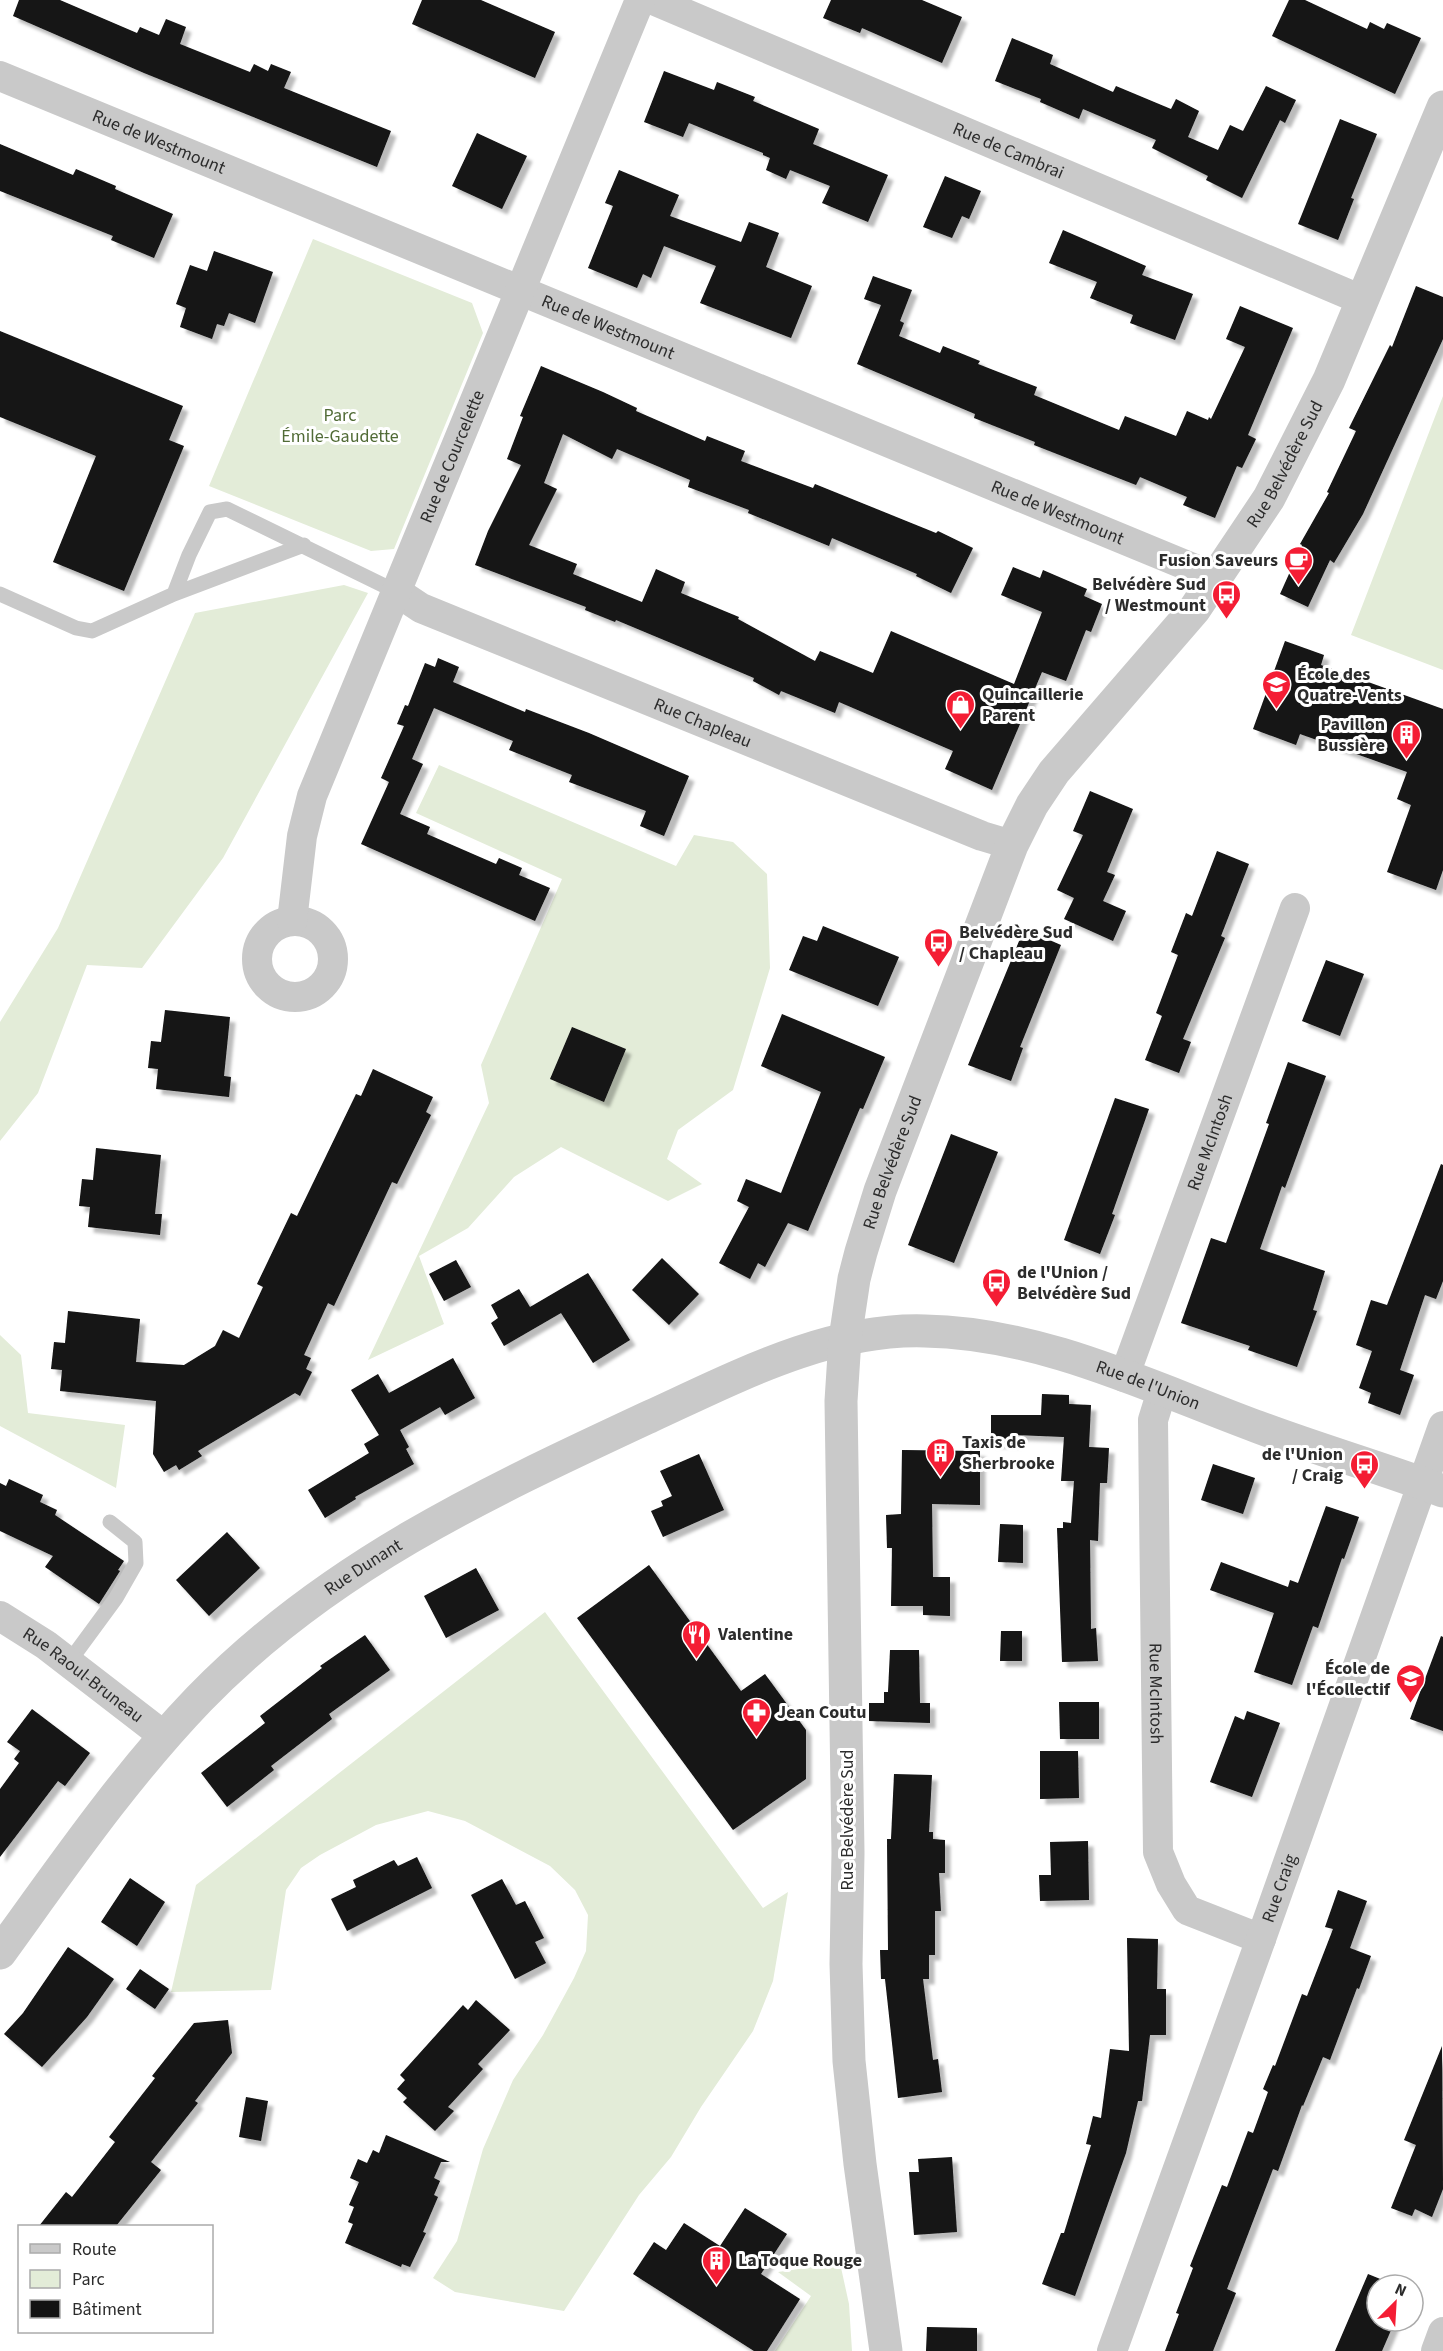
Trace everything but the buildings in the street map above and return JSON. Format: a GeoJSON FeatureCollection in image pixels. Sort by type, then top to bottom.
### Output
{"type":"FeatureCollection","features":[{"type":"Feature","properties":{"kind":"street","name":"Rue de Courcelette"},"geometry":{"type":"LineString","coordinates":[[292,921],[302,836],[312,796],[640,0]]}},
{"type":"Feature","properties":{"kind":"street","name":"Rue de Cambrai"},"geometry":{"type":"LineString","coordinates":[[653,0],[1362,300]]}},
{"type":"Feature","properties":{"kind":"street","name":"Rue de Westmount"},"geometry":{"type":"LineString","coordinates":[[0,76],[1217,578]]}},
{"type":"Feature","properties":{"kind":"street","name":"Rue Belvédère Sud"},"geometry":{"type":"LineString","coordinates":[[886,2351],[860,2164],[849,2061],[846,1964],[848,1852],[841,1401],[845,1339],[854,1279],[880,1191],[1012,845],[1032,805],[1054,772],[1194,609],[1269,498],[1329,380],[1443,108]]}},
{"type":"Feature","properties":{"kind":"street","name":"Rue Chapleau"},"geometry":{"type":"LineString","coordinates":[[397,592],[421,608],[982,836],[1012,845]]}},
{"type":"Feature","properties":{"kind":"street","name":"Rue McIntosh"},"geometry":{"type":"LineString","coordinates":[[1124,1377],[1295,908]]}},
{"type":"Feature","properties":{"kind":"street","name":"Rue de l'Union"},"geometry":{"type":"LineString","coordinates":[[845,1339],[883,1332],[922,1330],[963,1333],[1013,1342],[1081,1360],[1286,1438],[1432,1487]]}},
{"type":"Feature","properties":{"kind":"street","name":"Rue Dunant"},"geometry":{"type":"LineString","coordinates":[[0,1953],[108,1805],[164,1736],[202,1695],[285,1621],[366,1563],[469,1503],[701,1394],[778,1361],[845,1339]]}},
{"type":"Feature","properties":{"kind":"street","name":"Rue McIntosh"},"geometry":{"type":"LineString","coordinates":[[1162,1391],[1153,1420],[1158,1852],[1171,1884],[1187,1910],[1261,1939]]}},
{"type":"Feature","properties":{"kind":"street","name":"Rue Craig"},"geometry":{"type":"LineString","coordinates":[[1112,2351],[1261,1939],[1432,1487],[1443,1426]]}},
{"type":"Feature","properties":{"kind":"street","name":"Rue Raoul-Bruneau"},"geometry":{"type":"LineString","coordinates":[[0,1616],[69,1662],[164,1736]]}},
{"type":"Feature","properties":{"kind":"street"},"geometry":{"type":"LineString","coordinates":[[1436,2351],[1443,2332]]}},
{"type":"Feature","properties":{"kind":"lane"},"geometry":{"type":"LineString","coordinates":[[174,594],[189,555],[210,512],[227,509],[397,592]]}},
{"type":"Feature","properties":{"kind":"lane"},"geometry":{"type":"LineString","coordinates":[[0,594],[76,628],[92,631],[174,594],[304,545]]}},
{"type":"Feature","properties":{"kind":"lane"},"geometry":{"type":"LineString","coordinates":[[69,1662],[116,1598],[136,1563],[135,1542],[110,1521]]}},
{"type":"Feature","properties":{"kind":"green space","name":"Parc Émile-Gaudette"},"geometry":{"type":"Polygon","coordinates":[[[313,239],[472,303],[483,333],[394,549],[371,551],[209,486],[313,239]]]}},
{"type":"Feature","properties":{"kind":"green space"},"geometry":{"type":"Polygon","coordinates":[[[1443,396],[1443,670],[1351,635],[1443,396]]]}},
{"type":"Feature","properties":{"kind":"green space"},"geometry":{"type":"Polygon","coordinates":[[[344,585],[368,593],[223,858],[142,968],[87,965],[38,1093],[0,1141],[0,1022],[58,928],[195,613],[344,585]]]}},
{"type":"Feature","properties":{"kind":"green space"},"geometry":{"type":"Polygon","coordinates":[[[439,765],[676,866],[694,835],[733,842],[767,874],[770,968],[733,1090],[678,1130],[667,1159],[702,1184],[668,1201],[561,1147],[514,1177],[468,1228],[419,1256],[444,1324],[368,1360],[489,1103],[481,1065],[562,879],[416,813],[439,765]]]}},
{"type":"Feature","properties":{"kind":"green space"},"geometry":{"type":"Polygon","coordinates":[[[0,1335],[21,1355],[28,1413],[125,1425],[116,1488],[0,1426],[0,1335]]]}},
{"type":"Feature","properties":{"kind":"green space"},"geometry":{"type":"Polygon","coordinates":[[[545,1612],[763,1908],[788,1892],[773,1981],[753,2031],[701,2107],[671,2157],[639,2195],[564,2311],[455,2292],[433,2278],[457,2241],[483,2149],[513,2080],[543,2035],[586,1951],[588,1915],[575,1890],[550,1866],[465,1821],[428,1811],[376,1825],[320,1855],[301,1868],[286,1890],[271,1990],[171,1992],[196,1885],[545,1612]]]}},
{"type":"Feature","properties":{"kind":"green space"},"geometry":{"type":"Polygon","coordinates":[[[840,2263],[849,2304],[852,2351],[775,2351],[811,2296],[778,2272],[840,2263]]]}},
{"type":"Feature","properties":{"kind":"place","name":"Fusion Saveurs"},"geometry":{"type":"Point","coordinates":[1299,586]}},
{"type":"Feature","properties":{"kind":"place","name":"Belvédère Sud / Westmount"},"geometry":{"type":"Point","coordinates":[1227,620]}},
{"type":"Feature","properties":{"kind":"place","name":"École des Quatre-Vents"},"geometry":{"type":"Point","coordinates":[1276,710]}},
{"type":"Feature","properties":{"kind":"place","name":"Quincaillerie Parent"},"geometry":{"type":"Point","coordinates":[961,730]}},
{"type":"Feature","properties":{"kind":"place","name":"Pavillon Bussière"},"geometry":{"type":"Point","coordinates":[1406,760]}},
{"type":"Feature","properties":{"kind":"place","name":"Belvédère Sud / Chapleau"},"geometry":{"type":"Point","coordinates":[938,968]}},
{"type":"Feature","properties":{"kind":"place","name":"de l'Union / Belvédère Sud"},"geometry":{"type":"Point","coordinates":[996,1308]}},
{"type":"Feature","properties":{"kind":"place","name":"Taxis de Sherbrooke"},"geometry":{"type":"Point","coordinates":[941,1478]}},
{"type":"Feature","properties":{"kind":"place","name":"de l'Union / Craig"},"geometry":{"type":"Point","coordinates":[1364,1490]}},
{"type":"Feature","properties":{"kind":"place","name":"Valentine"},"geometry":{"type":"Point","coordinates":[697,1660]}},
{"type":"Feature","properties":{"kind":"place","name":"École de l'Écollectif"},"geometry":{"type":"Point","coordinates":[1411,1704]}},
{"type":"Feature","properties":{"kind":"place","name":"Jean Coutu"},"geometry":{"type":"Point","coordinates":[756,1738]}},
{"type":"Feature","properties":{"kind":"place","name":"La Toque Rouge"},"geometry":{"type":"Point","coordinates":[717,2286]}}]}
